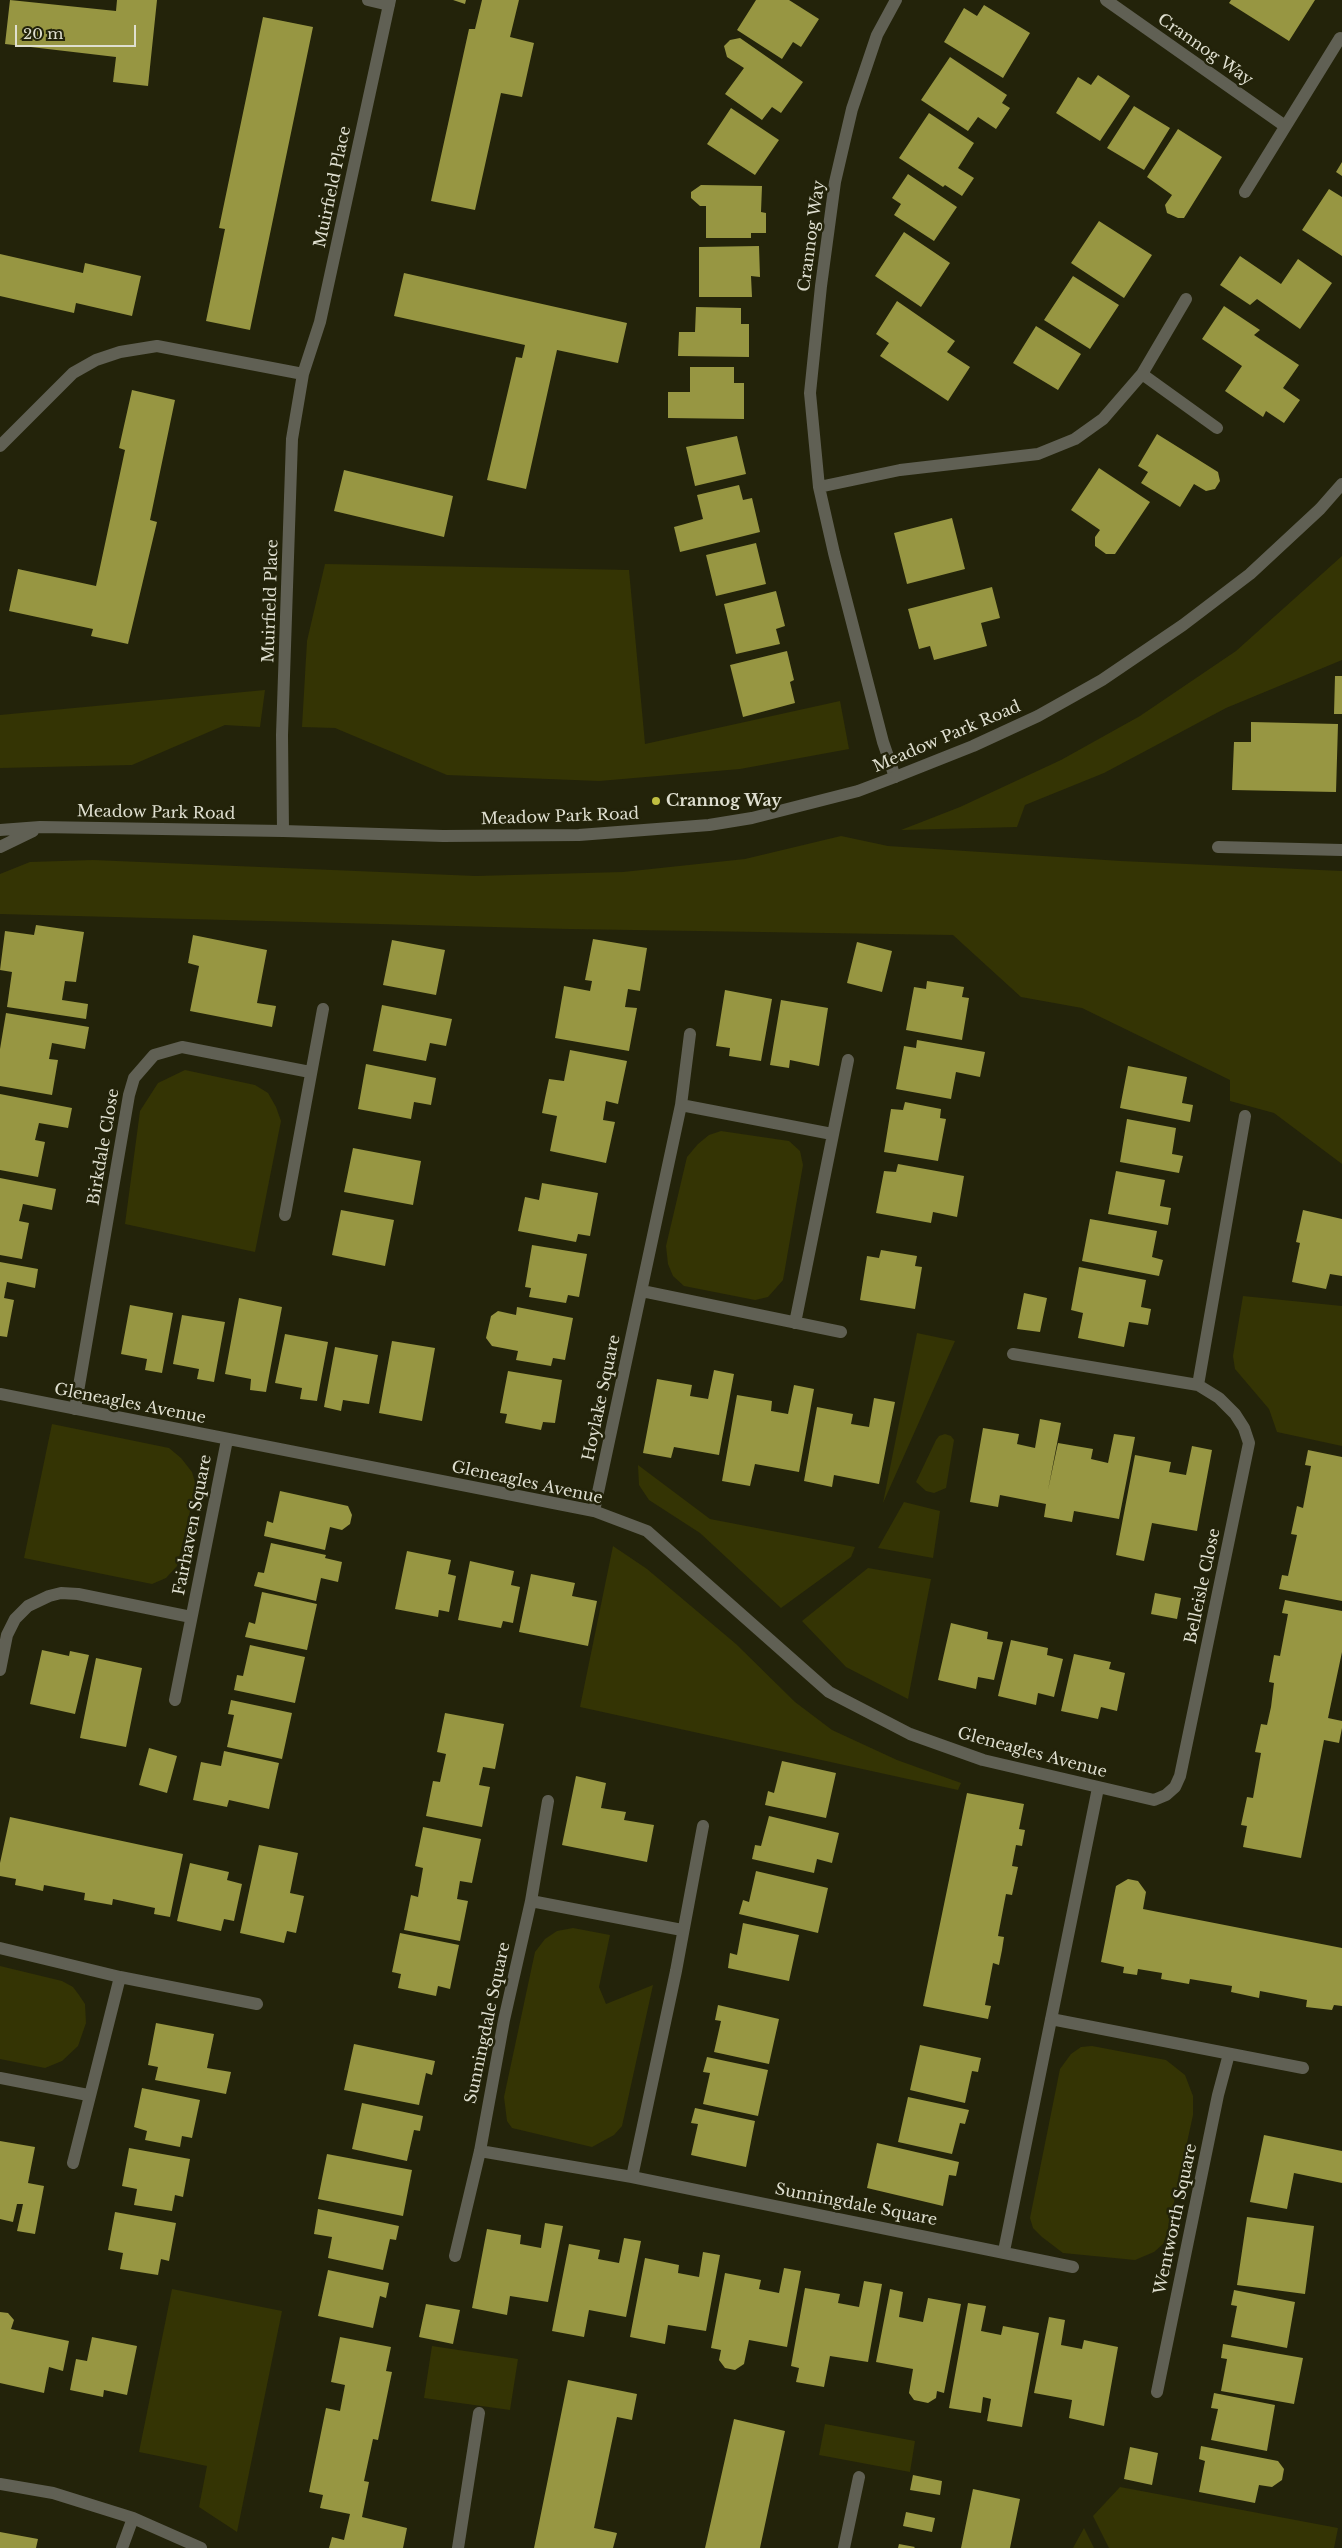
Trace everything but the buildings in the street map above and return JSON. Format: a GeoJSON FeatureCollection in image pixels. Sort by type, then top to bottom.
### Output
{"type":"FeatureCollection","features":[{"type":"Feature","properties":{"kind":"street","name":"Muirfield Place"},"geometry":{"type":"LineString","coordinates":[[283,831],[282,735],[292,439],[303,374],[320,322],[390,3],[368,0]]}},
{"type":"Feature","properties":{"kind":"street","name":"Crannog Way"},"geometry":{"type":"LineString","coordinates":[[895,777],[844,591],[819,487],[810,393],[821,286],[835,182],[858,91],[877,35],[896,0]]}},
{"type":"Feature","properties":{"kind":"street","name":"Crannog Way"},"geometry":{"type":"LineString","coordinates":[[1106,0],[1285,126]]}},
{"type":"Feature","properties":{"kind":"street"},"geometry":{"type":"LineString","coordinates":[[1245,192],[1340,38]]}},
{"type":"Feature","properties":{"kind":"street"},"geometry":{"type":"LineString","coordinates":[[819,487],[900,470],[1038,454],[1074,439],[1103,419],[1142,374],[1186,300]]}},
{"type":"Feature","properties":{"kind":"street"},"geometry":{"type":"LineString","coordinates":[[0,446],[73,373],[96,360],[120,352],[156,346],[303,374]]}},
{"type":"Feature","properties":{"kind":"street"},"geometry":{"type":"LineString","coordinates":[[1142,374],[1218,428]]}},
{"type":"Feature","properties":{"kind":"street","name":"Meadow Park Road"},"geometry":{"type":"LineString","coordinates":[[0,830],[40,827],[443,836],[570,835],[708,825],[762,816],[858,791],[973,746],[1038,716],[1102,680],[1184,625],[1250,574],[1320,509],[1342,484]]}},
{"type":"Feature","properties":{"kind":"street","name":"Meadow Park Road"},"geometry":{"type":"LineString","coordinates":[[0,846],[40,827]]}},
{"type":"Feature","properties":{"kind":"street"},"geometry":{"type":"LineString","coordinates":[[1218,847],[1342,850]]}},
{"type":"Feature","properties":{"kind":"street"},"geometry":{"type":"LineString","coordinates":[[285,1215],[310,1072],[324,1009]]}},
{"type":"Feature","properties":{"kind":"street","name":"Hoylake Square"},"geometry":{"type":"LineString","coordinates":[[594,1511],[681,1105],[690,1034]]}},
{"type":"Feature","properties":{"kind":"street","name":"Birkdale Close"},"geometry":{"type":"LineString","coordinates":[[75,1409],[129,1095],[134,1078],[154,1055],[182,1047],[310,1072]]}},
{"type":"Feature","properties":{"kind":"street"},"geometry":{"type":"LineString","coordinates":[[795,1323],[818,1218],[832,1134],[848,1060]]}},
{"type":"Feature","properties":{"kind":"street"},"geometry":{"type":"LineString","coordinates":[[681,1105],[832,1134]]}},
{"type":"Feature","properties":{"kind":"street"},"geometry":{"type":"LineString","coordinates":[[1198,1385],[1245,1116]]}},
{"type":"Feature","properties":{"kind":"street"},"geometry":{"type":"LineString","coordinates":[[642,1291],[841,1332]]}},
{"type":"Feature","properties":{"kind":"street","name":"Belleisle Close"},"geometry":{"type":"LineString","coordinates":[[1012,1354],[1198,1385],[1219,1398],[1236,1414],[1244,1428],[1249,1443],[1180,1776],[1176,1787],[1166,1795],[1154,1800]]}},
{"type":"Feature","properties":{"kind":"street","name":"Gleneagles Avenue"},"geometry":{"type":"LineString","coordinates":[[0,1394],[594,1511],[647,1531],[829,1692],[919,1738],[983,1760],[1154,1800]]}},
{"type":"Feature","properties":{"kind":"street","name":"Fairhaven Square"},"geometry":{"type":"LineString","coordinates":[[175,1700],[227,1440]]}},
{"type":"Feature","properties":{"kind":"street","name":"Fairhaven Square"},"geometry":{"type":"LineString","coordinates":[[0,1670],[7,1635],[15,1619],[28,1606],[43,1597],[61,1593],[78,1594],[191,1617]]}},
{"type":"Feature","properties":{"kind":"street"},"geometry":{"type":"LineString","coordinates":[[1004,2251],[1098,1788]]}},
{"type":"Feature","properties":{"kind":"street","name":"Sunningdale Square"},"geometry":{"type":"LineString","coordinates":[[456,2256],[480,2151],[504,2020],[531,1901],[548,1802]]}},
{"type":"Feature","properties":{"kind":"street"},"geometry":{"type":"LineString","coordinates":[[632,2177],[703,1826]]}},
{"type":"Feature","properties":{"kind":"street"},"geometry":{"type":"LineString","coordinates":[[531,1901],[682,1930]]}},
{"type":"Feature","properties":{"kind":"street"},"geometry":{"type":"LineString","coordinates":[[0,1948],[120,1976],[257,2004]]}},
{"type":"Feature","properties":{"kind":"street"},"geometry":{"type":"LineString","coordinates":[[73,2163],[88,2095],[120,1976]]}},
{"type":"Feature","properties":{"kind":"street"},"geometry":{"type":"LineString","coordinates":[[1051,2019],[1302,2068]]}},
{"type":"Feature","properties":{"kind":"street","name":"Wentworth Square"},"geometry":{"type":"LineString","coordinates":[[1157,2392],[1218,2095],[1229,2054]]}},
{"type":"Feature","properties":{"kind":"street"},"geometry":{"type":"LineString","coordinates":[[0,2078],[88,2095]]}},
{"type":"Feature","properties":{"kind":"street","name":"Sunningdale Square"},"geometry":{"type":"LineString","coordinates":[[480,2151],[632,2177],[1004,2251],[1073,2267]]}},
{"type":"Feature","properties":{"kind":"street"},"geometry":{"type":"LineString","coordinates":[[458,2548],[479,2413]]}},
{"type":"Feature","properties":{"kind":"street"},"geometry":{"type":"LineString","coordinates":[[844,2548],[859,2477]]}},
{"type":"Feature","properties":{"kind":"street"},"geometry":{"type":"LineString","coordinates":[[0,2484],[53,2493],[133,2518],[201,2548]]}},
{"type":"Feature","properties":{"kind":"street"},"geometry":{"type":"LineString","coordinates":[[122,2548],[133,2518]]}},
{"type":"Feature","properties":{"kind":"shaded area"},"geometry":{"type":"Polygon","coordinates":[[[1342,556],[1342,660],[1226,708],[1104,773],[1025,805],[1017,827],[901,830],[960,807],[1061,760],[1140,716],[1236,651],[1342,556]]]}},
{"type":"Feature","properties":{"kind":"shaded area"},"geometry":{"type":"Polygon","coordinates":[[[325,564],[629,570],[645,744],[840,701],[849,749],[740,769],[599,781],[447,775],[335,728],[302,727],[307,641],[325,564]]]}},
{"type":"Feature","properties":{"kind":"shaded area"},"geometry":{"type":"Polygon","coordinates":[[[265,690],[260,727],[225,725],[132,765],[0,768],[0,715],[265,690]]]}},
{"type":"Feature","properties":{"kind":"shaded area"},"geometry":{"type":"Polygon","coordinates":[[[841,836],[888,846],[1121,861],[1342,871],[1342,1164],[1274,1113],[1230,1101],[1230,1080],[1082,1008],[1021,997],[953,935],[569,929],[0,914],[0,874],[30,862],[93,860],[476,876],[623,872],[745,859],[841,836]]]}},
{"type":"Feature","properties":{"kind":"shaded area"},"geometry":{"type":"Polygon","coordinates":[[[185,1070],[255,1085],[268,1093],[276,1107],[281,1121],[255,1252],[125,1224],[140,1111],[158,1083],[185,1070]]]}},
{"type":"Feature","properties":{"kind":"shaded area"},"geometry":{"type":"Polygon","coordinates":[[[721,1131],[789,1141],[800,1151],[803,1165],[783,1280],[768,1297],[755,1300],[684,1286],[673,1276],[668,1264],[666,1246],[687,1157],[709,1135],[721,1131]]]}},
{"type":"Feature","properties":{"kind":"shaded area"},"geometry":{"type":"Polygon","coordinates":[[[1243,1296],[1342,1306],[1342,1446],[1277,1432],[1269,1409],[1235,1369],[1233,1356],[1243,1296]]]}},
{"type":"Feature","properties":{"kind":"shaded area"},"geometry":{"type":"Polygon","coordinates":[[[917,1333],[955,1341],[883,1503],[917,1333]]]}},
{"type":"Feature","properties":{"kind":"shaded area"},"geometry":{"type":"Polygon","coordinates":[[[52,1424],[169,1448],[181,1458],[192,1472],[196,1486],[177,1566],[166,1578],[152,1584],[24,1558],[52,1424]]]}},
{"type":"Feature","properties":{"kind":"shaded area"},"geometry":{"type":"Polygon","coordinates":[[[945,1434],[951,1436],[954,1440],[946,1488],[934,1493],[926,1491],[916,1482],[936,1440],[939,1436],[945,1434]]]}},
{"type":"Feature","properties":{"kind":"shaded area"},"geometry":{"type":"Polygon","coordinates":[[[638,1465],[710,1519],[855,1547],[851,1557],[781,1608],[700,1533],[649,1500],[639,1485],[638,1465]]]}},
{"type":"Feature","properties":{"kind":"shaded area"},"geometry":{"type":"Polygon","coordinates":[[[904,1502],[940,1511],[933,1558],[878,1548],[904,1502]]]}},
{"type":"Feature","properties":{"kind":"shaded area"},"geometry":{"type":"Polygon","coordinates":[[[613,1546],[647,1569],[736,1644],[795,1702],[832,1730],[897,1760],[961,1783],[958,1790],[580,1707],[613,1546]]]}},
{"type":"Feature","properties":{"kind":"shaded area"},"geometry":{"type":"Polygon","coordinates":[[[868,1568],[931,1579],[908,1699],[846,1667],[802,1621],[868,1568]]]}},
{"type":"Feature","properties":{"kind":"shaded area"},"geometry":{"type":"Polygon","coordinates":[[[573,1928],[610,1935],[599,1987],[606,2004],[653,1985],[622,2126],[614,2135],[592,2147],[512,2128],[507,2121],[504,2097],[535,1952],[545,1939],[557,1931],[573,1928]]]}},
{"type":"Feature","properties":{"kind":"shaded area"},"geometry":{"type":"Polygon","coordinates":[[[0,1966],[62,1981],[73,1987],[85,2004],[86,2023],[78,2046],[62,2061],[45,2068],[0,2059],[0,1966]]]}},
{"type":"Feature","properties":{"kind":"shaded area"},"geometry":{"type":"Polygon","coordinates":[[[1092,2046],[1166,2060],[1185,2075],[1193,2096],[1193,2115],[1167,2234],[1163,2244],[1154,2252],[1135,2260],[1063,2253],[1033,2228],[1030,2218],[1060,2069],[1071,2054],[1081,2047],[1092,2046]]]}},
{"type":"Feature","properties":{"kind":"shaded area"},"geometry":{"type":"Polygon","coordinates":[[[172,2289],[282,2311],[237,2532],[199,2507],[207,2466],[139,2452],[172,2289]]]}},
{"type":"Feature","properties":{"kind":"shaded area"},"geometry":{"type":"Polygon","coordinates":[[[432,2346],[518,2359],[510,2410],[424,2398],[432,2346]]]}},
{"type":"Feature","properties":{"kind":"shaded area"},"geometry":{"type":"Polygon","coordinates":[[[825,2424],[915,2441],[910,2472],[819,2455],[825,2424]]]}},
{"type":"Feature","properties":{"kind":"shaded area"},"geometry":{"type":"Polygon","coordinates":[[[1120,2487],[1338,2528],[1334,2548],[1109,2548],[1093,2516],[1120,2487]]]}},
{"type":"Feature","properties":{"kind":"shaded area"},"geometry":{"type":"Polygon","coordinates":[[[1084,2528],[1094,2548],[1073,2548],[1084,2528]]]}},
{"type":"Feature","properties":{"kind":"place","name":"Crannog Way"},"geometry":{"type":"Point","coordinates":[656,801]}}]}
